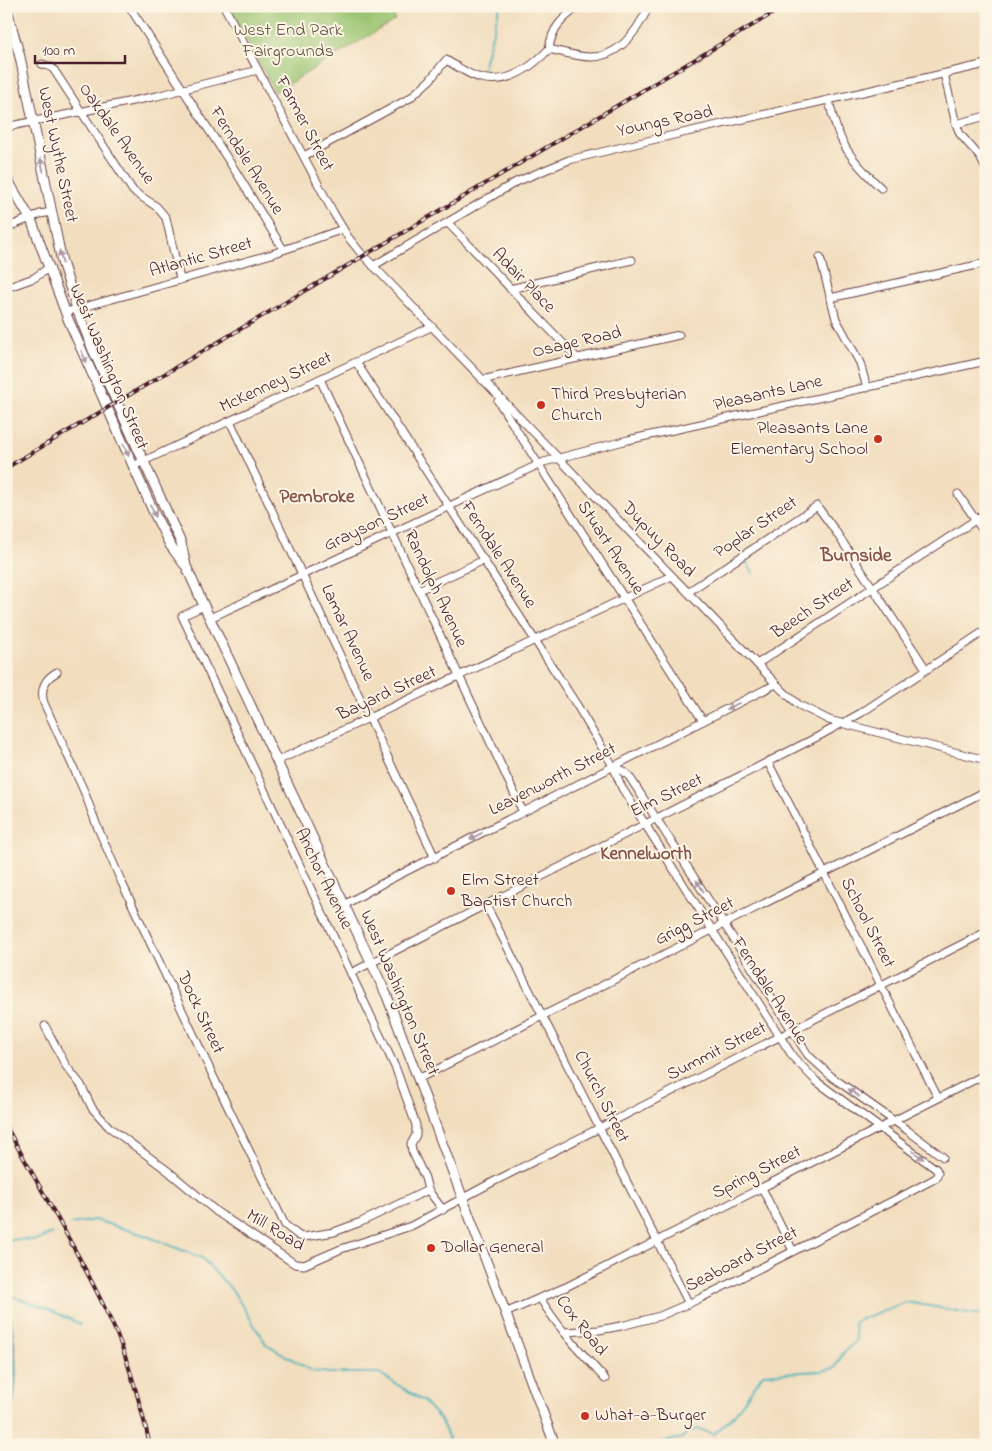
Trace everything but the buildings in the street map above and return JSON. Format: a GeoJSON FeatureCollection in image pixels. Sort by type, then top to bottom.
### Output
{"type":"FeatureCollection","features":[{"type":"Feature","properties":{"kind":"main road","name":"West Wythe Street"},"geometry":{"type":"LineString","coordinates":[[6,6],[20,57],[62,262],[77,309]]}},
{"type":"Feature","properties":{"kind":"main road","name":"West Washington Street"},"geometry":{"type":"LineString","coordinates":[[6,177],[31,218],[91,374],[133,466],[170,545],[186,566]]}},
{"type":"Feature","properties":{"kind":"main road","name":"West Washington Street"},"geometry":{"type":"LineString","coordinates":[[77,309],[93,350],[181,542],[186,566],[204,606],[387,996],[555,1445]]}},
{"type":"Feature","properties":{"kind":"street","name":"Ferndale Avenue"},"geometry":{"type":"LineString","coordinates":[[129,6],[238,175],[283,249]]}},
{"type":"Feature","properties":{"kind":"street","name":"Farmer Street"},"geometry":{"type":"LineString","coordinates":[[224,6],[343,229],[362,254]]}},
{"type":"Feature","properties":{"kind":"street"},"geometry":{"type":"LineString","coordinates":[[304,156],[410,98],[430,80],[446,60],[480,78],[497,79],[526,70],[549,49],[551,35],[561,20],[579,6]]}},
{"type":"Feature","properties":{"kind":"street"},"geometry":{"type":"LineString","coordinates":[[549,49],[588,57],[611,52],[634,34],[649,6]]}},
{"type":"Feature","properties":{"kind":"street","name":"Oakdale Avenue"},"geometry":{"type":"LineString","coordinates":[[42,64],[54,70],[133,191],[157,207],[166,218],[180,280]]}},
{"type":"Feature","properties":{"kind":"street","name":"Youngs Road"},"geometry":{"type":"LineString","coordinates":[[373,266],[516,182],[569,160],[986,64]]}},
{"type":"Feature","properties":{"kind":"street"},"geometry":{"type":"LineString","coordinates":[[6,127],[81,112],[258,70]]}},
{"type":"Feature","properties":{"kind":"street"},"geometry":{"type":"LineString","coordinates":[[944,74],[960,134],[974,150],[986,169]]}},
{"type":"Feature","properties":{"kind":"street"},"geometry":{"type":"LineString","coordinates":[[829,100],[837,130],[846,149],[860,169],[881,188]]}},
{"type":"Feature","properties":{"kind":"street"},"geometry":{"type":"LineString","coordinates":[[956,124],[986,116]]}},
{"type":"Feature","properties":{"kind":"street"},"geometry":{"type":"LineString","coordinates":[[6,228],[52,212]]}},
{"type":"Feature","properties":{"kind":"street","name":"Adair Place"},"geometry":{"type":"LineString","coordinates":[[448,223],[577,358]]}},
{"type":"Feature","properties":{"kind":"street","name":"Atlantic Street"},"geometry":{"type":"LineString","coordinates":[[66,312],[180,280],[326,236],[343,229]]}},
{"type":"Feature","properties":{"kind":"street","name":"Dupuy Road"},"geometry":{"type":"LineString","coordinates":[[362,254],[776,684],[799,705],[812,713],[841,724],[986,760]]}},
{"type":"Feature","properties":{"kind":"street"},"geometry":{"type":"LineString","coordinates":[[820,257],[838,325],[860,363],[866,388]]}},
{"type":"Feature","properties":{"kind":"street"},"geometry":{"type":"LineString","coordinates":[[510,289],[632,260]]}},
{"type":"Feature","properties":{"kind":"street"},"geometry":{"type":"LineString","coordinates":[[830,298],[986,263]]}},
{"type":"Feature","properties":{"kind":"street"},"geometry":{"type":"LineString","coordinates":[[6,288],[34,278],[50,267]]}},
{"type":"Feature","properties":{"kind":"street","name":"McKenney Street"},"geometry":{"type":"LineString","coordinates":[[133,466],[431,326]]}},
{"type":"Feature","properties":{"kind":"street","name":"Osage Road"},"geometry":{"type":"LineString","coordinates":[[482,380],[679,335]]}},
{"type":"Feature","properties":{"kind":"street","name":"Pleasants Lane"},"geometry":{"type":"LineString","coordinates":[[557,457],[986,361]]}},
{"type":"Feature","properties":{"kind":"street","name":"Ferndale Avenue"},"geometry":{"type":"LineString","coordinates":[[356,362],[578,708],[613,766],[622,788],[644,824],[799,1065],[816,1081],[936,1169],[938,1173],[936,1178],[924,1185]]}},
{"type":"Feature","properties":{"kind":"street","name":"Randolph Avenue"},"geometry":{"type":"LineString","coordinates":[[320,379],[523,812]]}},
{"type":"Feature","properties":{"kind":"street","name":"Stuart Avenue"},"geometry":{"type":"LineString","coordinates":[[492,390],[703,721]]}},
{"type":"Feature","properties":{"kind":"street","name":"Lamar Avenue"},"geometry":{"type":"LineString","coordinates":[[230,421],[435,858]]}},
{"type":"Feature","properties":{"kind":"street","name":"Grayson Street"},"geometry":{"type":"LineString","coordinates":[[210,618],[538,464],[557,457]]}},
{"type":"Feature","properties":{"kind":"street"},"geometry":{"type":"LineString","coordinates":[[958,494],[986,535]]}},
{"type":"Feature","properties":{"kind":"street","name":"Poplar Street"},"geometry":{"type":"LineString","coordinates":[[688,592],[817,506],[872,588]]}},
{"type":"Feature","properties":{"kind":"street","name":"Beech Street"},"geometry":{"type":"LineString","coordinates":[[757,664],[986,512]]}},
{"type":"Feature","properties":{"kind":"street"},"geometry":{"type":"LineString","coordinates":[[419,590],[484,560]]}},
{"type":"Feature","properties":{"kind":"street","name":"Bayard Street"},"geometry":{"type":"LineString","coordinates":[[277,761],[672,576]]}},
{"type":"Feature","properties":{"kind":"street"},"geometry":{"type":"LineString","coordinates":[[872,588],[926,669]]}},
{"type":"Feature","properties":{"kind":"street","name":"Anchor Avenue"},"geometry":{"type":"LineString","coordinates":[[204,606],[182,616],[404,1088],[417,1130],[411,1144],[412,1151],[425,1178],[428,1190],[443,1210]]}},
{"type":"Feature","properties":{"kind":"street","name":"Elm Street"},"geometry":{"type":"LineString","coordinates":[[351,973],[841,724],[861,713],[986,630]]}},
{"type":"Feature","properties":{"kind":"street","name":"Dock Street"},"geometry":{"type":"LineString","coordinates":[[56,672],[47,678],[44,684],[42,690],[44,703],[84,791],[122,883],[285,1225],[299,1236],[304,1237],[334,1232],[361,1222],[428,1190]]}},
{"type":"Feature","properties":{"kind":"street","name":"Leavenworth Street"},"geometry":{"type":"LineString","coordinates":[[344,905],[383,883],[776,684]]}},
{"type":"Feature","properties":{"kind":"street","name":"School Street"},"geometry":{"type":"LineString","coordinates":[[768,762],[938,1098]]}},
{"type":"Feature","properties":{"kind":"street","name":"Ferndale Avenue"},"geometry":{"type":"LineString","coordinates":[[613,766],[623,770],[629,776],[808,1055],[824,1071],[894,1120],[942,1157]]}},
{"type":"Feature","properties":{"kind":"street","name":"Grigg Street"},"geometry":{"type":"LineString","coordinates":[[418,1079],[986,791]]}},
{"type":"Feature","properties":{"kind":"street","name":"Church Street"},"geometry":{"type":"LineString","coordinates":[[486,905],[689,1304]]}},
{"type":"Feature","properties":{"kind":"street","name":"Summit Street"},"geometry":{"type":"LineString","coordinates":[[463,1199],[986,932]]}},
{"type":"Feature","properties":{"kind":"street","name":"Mill Road"},"geometry":{"type":"LineString","coordinates":[[45,1026],[66,1066],[81,1084],[97,1115],[120,1136],[235,1225],[297,1265],[304,1265],[341,1249],[411,1226],[463,1199]]}},
{"type":"Feature","properties":{"kind":"street","name":"Spring Street"},"geometry":{"type":"LineString","coordinates":[[540,1298],[657,1241],[986,1074]]}},
{"type":"Feature","properties":{"kind":"street","name":"Seaboard Street"},"geometry":{"type":"LineString","coordinates":[[564,1332],[599,1330],[660,1316],[689,1304],[924,1185]]}},
{"type":"Feature","properties":{"kind":"street"},"geometry":{"type":"LineString","coordinates":[[762,1188],[793,1251]]}},
{"type":"Feature","properties":{"kind":"street","name":"Cox Road"},"geometry":{"type":"LineString","coordinates":[[506,1314],[540,1298],[564,1332],[605,1379]]}},
{"type":"Feature","properties":{"kind":"green space","name":"West End Park Fairgrounds"},"geometry":{"type":"Polygon","coordinates":[[[228,6],[393,6],[395,20],[275,92],[228,6]]]}},
{"type":"Feature","properties":{"kind":"water"},"geometry":{"type":"Polygon","coordinates":[[[6,1300],[11,1319],[16,1360],[9,1445],[6,1445],[6,1300]]]}},
{"type":"Feature","properties":{"kind":"waterway"},"geometry":{"type":"LineString","coordinates":[[482,72],[500,6]]}},
{"type":"Feature","properties":{"kind":"waterway"},"geometry":{"type":"LineString","coordinates":[[738,547],[740,551]]}},
{"type":"Feature","properties":{"kind":"waterway"},"geometry":{"type":"LineString","coordinates":[[745,559],[753,573]]}},
{"type":"Feature","properties":{"kind":"waterway"},"geometry":{"type":"LineString","coordinates":[[71,1224],[95,1220],[144,1235],[202,1258],[233,1291],[266,1344],[312,1371],[379,1373],[423,1401],[440,1419],[449,1439],[447,1445]]}},
{"type":"Feature","properties":{"kind":"waterway"},"geometry":{"type":"LineString","coordinates":[[6,1239],[38,1240],[52,1233]]}},
{"type":"Feature","properties":{"kind":"waterway"},"geometry":{"type":"LineString","coordinates":[[6,1294],[46,1308],[80,1324]]}},
{"type":"Feature","properties":{"kind":"waterway"},"geometry":{"type":"LineString","coordinates":[[649,1445],[682,1438],[688,1432],[698,1429],[714,1434],[735,1414],[763,1374],[822,1371],[835,1368],[843,1353],[856,1341],[854,1322],[906,1302],[986,1316]]}},
{"type":"Feature","properties":{"kind":"railway"},"geometry":{"type":"LineString","coordinates":[[6,468],[785,6]]}},
{"type":"Feature","properties":{"kind":"railway"},"geometry":{"type":"LineString","coordinates":[[6,1126],[77,1254],[116,1332],[135,1388],[150,1445]]}},
{"type":"Feature","properties":{"kind":"place","name":"Third Presbyterian Church"},"geometry":{"type":"Point","coordinates":[541,405]}},
{"type":"Feature","properties":{"kind":"place","name":"Pleasants Lane Elementary School"},"geometry":{"type":"Point","coordinates":[878,439]}},
{"type":"Feature","properties":{"kind":"place","name":"Elm Street Baptist Church"},"geometry":{"type":"Point","coordinates":[451,891]}},
{"type":"Feature","properties":{"kind":"place","name":"Dollar General"},"geometry":{"type":"Point","coordinates":[431,1248]}},
{"type":"Feature","properties":{"kind":"place","name":"What-a-Burger"},"geometry":{"type":"Point","coordinates":[585,1416]}},
{"type":"Feature","properties":{"kind":"district","name":"Pembroke"},"geometry":{"type":"Point","coordinates":[317,497]}},
{"type":"Feature","properties":{"kind":"district","name":"Burnside"},"geometry":{"type":"Point","coordinates":[856,556]}},
{"type":"Feature","properties":{"kind":"district","name":"Kennelworth"},"geometry":{"type":"Point","coordinates":[646,854]}}]}
